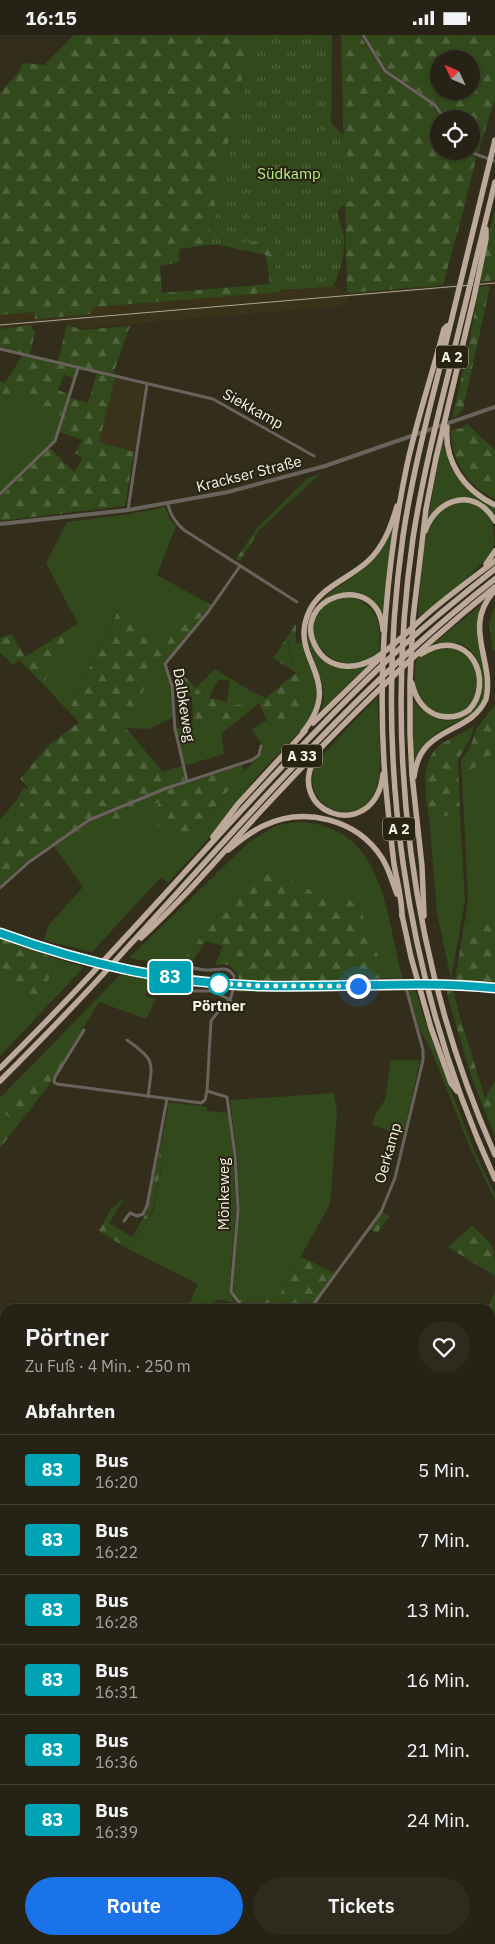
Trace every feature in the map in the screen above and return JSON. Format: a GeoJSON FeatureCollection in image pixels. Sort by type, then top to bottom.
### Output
{"type":"FeatureCollection","features":[{"type":"Feature","properties":{"kind":"highway","name":"A 2"},"geometry":{"type":"LineString","coordinates":[[495,140],[421,443],[403,537],[392,685],[392,740],[399,834],[409,900],[423,971],[462,1099],[495,1179]]}},
{"type":"Feature","properties":{"kind":"highway","name":"A 2"},"geometry":{"type":"LineString","coordinates":[[495,182],[474,278],[467,297],[432,439],[414,535],[400,673],[405,791],[411,853],[424,931],[458,1057],[495,1155]]}},
{"type":"Feature","properties":{"kind":"highway"},"geometry":{"type":"LineString","coordinates":[[424,931],[424,896],[410,734],[410,675],[414,618],[426,509],[474,297],[474,278]]}},
{"type":"Feature","properties":{"kind":"highway"},"geometry":{"type":"LineString","coordinates":[[303,733],[314,718],[320,697],[318,676],[305,642],[307,615],[312,605],[326,590],[360,568],[379,549],[393,520],[444,329],[450,322]]}},
{"type":"Feature","properties":{"kind":"highway"},"geometry":{"type":"LineString","coordinates":[[444,434],[451,460],[462,480],[477,495],[495,505]]}},
{"type":"Feature","properties":{"kind":"highway"},"geometry":{"type":"LineString","coordinates":[[402,916],[384,762],[383,694],[385,642],[395,543],[407,465]]}},
{"type":"Feature","properties":{"kind":"highway"},"geometry":{"type":"LineString","coordinates":[[422,543],[433,515],[449,502],[462,500],[474,502],[485,507],[495,521]]}},
{"type":"Feature","properties":{"kind":"highway"},"geometry":{"type":"LineString","coordinates":[[472,578],[490,560],[495,551]]}},
{"type":"Feature","properties":{"kind":"highway"},"geometry":{"type":"LineString","coordinates":[[197,859],[238,804],[303,733],[396,639],[495,561]]}},
{"type":"Feature","properties":{"kind":"highway","name":"A 33"},"geometry":{"type":"LineString","coordinates":[[0,1068],[80,986],[290,758],[379,669],[448,607],[495,569]]}},
{"type":"Feature","properties":{"kind":"highway","name":"A 33"},"geometry":{"type":"LineString","coordinates":[[0,1081],[126,950],[282,777],[349,708],[416,644],[495,579]]}},
{"type":"Feature","properties":{"kind":"highway"},"geometry":{"type":"LineString","coordinates":[[126,950],[158,923],[324,745],[400,673],[495,589]]}},
{"type":"Feature","properties":{"kind":"highway"},"geometry":{"type":"LineString","coordinates":[[414,787],[416,765],[426,746],[438,736],[475,715],[487,698],[491,671],[480,624],[484,606],[495,589]]}},
{"type":"Feature","properties":{"kind":"highway"},"geometry":{"type":"LineString","coordinates":[[385,642],[382,617],[378,611],[369,601],[353,594],[338,595],[326,601],[312,620],[311,635],[315,647],[325,659],[336,665],[351,667],[366,663],[383,653],[396,639]]}},
{"type":"Feature","properties":{"kind":"highway"},"geometry":{"type":"LineString","coordinates":[[400,673],[428,649],[443,645],[456,646],[468,651],[476,659],[482,671],[483,684],[479,699],[468,711],[455,716],[441,716],[429,711],[418,701],[410,675]]}},
{"type":"Feature","properties":{"kind":"highway"},"geometry":{"type":"LineString","coordinates":[[324,745],[309,769],[308,784],[315,802],[333,815],[348,816],[356,814],[372,802],[380,789],[384,762]]}},
{"type":"Feature","properties":{"kind":"highway"},"geometry":{"type":"LineString","coordinates":[[207,869],[247,835],[264,825],[290,817],[324,818],[343,825],[376,849],[388,869],[431,1028],[451,1083],[462,1099]]}},
{"type":"Feature","properties":{"kind":"street"},"geometry":{"type":"LineString","coordinates":[[362,35],[385,71],[436,105],[439,110]]}},
{"type":"Feature","properties":{"kind":"street"},"geometry":{"type":"LineString","coordinates":[[480,156],[495,161]]}},
{"type":"Feature","properties":{"kind":"street","name":"Siekkamp"},"geometry":{"type":"LineString","coordinates":[[0,349],[213,399],[314,456]]}},
{"type":"Feature","properties":{"kind":"street"},"geometry":{"type":"LineString","coordinates":[[0,494],[55,441],[78,367]]}},
{"type":"Feature","properties":{"kind":"street"},"geometry":{"type":"LineString","coordinates":[[128,510],[147,384]]}},
{"type":"Feature","properties":{"kind":"street","name":"Krackser Straße"},"geometry":{"type":"LineString","coordinates":[[0,525],[128,510],[228,492],[325,466],[495,407]]}},
{"type":"Feature","properties":{"kind":"street"},"geometry":{"type":"LineString","coordinates":[[168,504],[170,513],[176,523],[184,530],[297,602]]}},
{"type":"Feature","properties":{"kind":"street","name":"Dalbkeweg"},"geometry":{"type":"LineString","coordinates":[[187,781],[175,729],[172,686],[165,664],[208,612],[240,566]]}},
{"type":"Feature","properties":{"kind":"street"},"geometry":{"type":"LineString","coordinates":[[0,888],[29,862],[89,821],[187,781],[252,760],[259,755],[261,746]]}},
{"type":"Feature","properties":{"kind":"street"},"geometry":{"type":"LineString","coordinates":[[0,933],[87,961],[185,980],[234,985],[299,987],[405,984],[495,988]]}},
{"type":"Feature","properties":{"kind":"street"},"geometry":{"type":"LineString","coordinates":[[84,1030],[54,1077],[56,1084],[201,1103],[205,1100],[207,1091],[211,1021],[231,1000],[234,976],[228,969],[204,970],[185,966]]}},
{"type":"Feature","properties":{"kind":"street","name":"Oerkamp"},"geometry":{"type":"LineString","coordinates":[[314,1304],[380,1211],[395,1178],[424,1050],[405,984]]}},
{"type":"Feature","properties":{"kind":"street"},"geometry":{"type":"LineString","coordinates":[[152,990],[212,991],[231,1000]]}},
{"type":"Feature","properties":{"kind":"street"},"geometry":{"type":"LineString","coordinates":[[127,1040],[141,1049],[149,1059],[151,1071],[148,1097]]}},
{"type":"Feature","properties":{"kind":"street","name":"Mönkeweg"},"geometry":{"type":"LineString","coordinates":[[207,1091],[228,1097],[234,1141],[238,1210],[231,1292],[240,1304]]}},
{"type":"Feature","properties":{"kind":"street"},"geometry":{"type":"LineString","coordinates":[[124,1221],[130,1213],[137,1216],[143,1214],[147,1206],[167,1099]]}},
{"type":"Feature","properties":{"kind":"shaded area"},"geometry":{"type":"Polygon","coordinates":[[[495,280],[495,285],[351,297],[342,306],[81,328],[67,322],[0,329],[0,315],[35,312],[35,318],[93,307],[338,286],[348,293],[495,280]]]}},
{"type":"Feature","properties":{"kind":"shaded area"},"geometry":{"type":"Polygon","coordinates":[[[115,378],[140,384],[144,387],[134,452],[99,442],[115,378]]]}},
{"type":"Feature","properties":{"kind":"green space"},"geometry":{"type":"Polygon","coordinates":[[[74,35],[251,35],[208,239],[225,245],[279,35],[299,275],[278,292],[94,307],[90,314],[35,319],[35,312],[0,315],[0,93],[18,73],[23,63],[44,65],[74,35]],[[219,245],[179,249],[179,262],[160,266],[162,293],[270,284],[266,255],[219,245]]]}},
{"type":"Feature","properties":{"kind":"green space"},"geometry":{"type":"Polygon","coordinates":[[[251,35],[279,35],[225,245],[208,239],[251,35]]]}},
{"type":"Feature","properties":{"kind":"green space","name":"Südkamp"},"geometry":{"type":"Polygon","coordinates":[[[258,35],[332,35],[331,123],[343,135],[355,198],[342,206],[338,211],[344,236],[344,249],[340,269],[333,287],[278,290],[274,240],[209,245],[258,35]]]}},
{"type":"Feature","properties":{"kind":"green space"},"geometry":{"type":"Polygon","coordinates":[[[341,35],[360,35],[384,73],[434,106],[437,110],[430,110],[430,160],[476,160],[443,285],[347,293],[341,35]]]}},
{"type":"Feature","properties":{"kind":"green space"},"geometry":{"type":"Polygon","coordinates":[[[365,35],[495,35],[495,98],[480,147],[480,110],[441,110],[431,100],[480,100],[480,50],[430,50],[430,99],[386,70],[365,35]]]}},
{"type":"Feature","properties":{"kind":"green space"},"geometry":{"type":"Polygon","coordinates":[[[495,209],[495,280],[480,282],[484,254],[495,209]]]}},
{"type":"Feature","properties":{"kind":"green space"},"geometry":{"type":"Polygon","coordinates":[[[490,286],[463,409],[457,416],[452,418],[468,349],[479,287],[490,286]]]}},
{"type":"Feature","properties":{"kind":"green space"},"geometry":{"type":"Polygon","coordinates":[[[67,324],[81,330],[130,326],[113,374],[58,361],[67,324]]]}},
{"type":"Feature","properties":{"kind":"green space"},"geometry":{"type":"Polygon","coordinates":[[[32,325],[35,332],[30,355],[0,348],[0,329],[32,325]]]}},
{"type":"Feature","properties":{"kind":"green space"},"geometry":{"type":"Polygon","coordinates":[[[22,356],[76,368],[73,378],[64,375],[58,390],[68,394],[61,416],[33,404],[0,394],[0,381],[5,383],[22,356]]]}},
{"type":"Feature","properties":{"kind":"green space"},"geometry":{"type":"Polygon","coordinates":[[[97,373],[115,378],[99,442],[134,452],[125,506],[0,521],[0,497],[50,448],[74,472],[83,458],[75,453],[83,440],[59,432],[70,398],[88,403],[97,373]]]}},
{"type":"Feature","properties":{"kind":"green space"},"geometry":{"type":"Polygon","coordinates":[[[0,394],[33,404],[61,416],[54,440],[0,493],[0,394]]]}},
{"type":"Feature","properties":{"kind":"green space"},"geometry":{"type":"Polygon","coordinates":[[[467,424],[495,450],[495,499],[485,494],[469,479],[454,452],[451,430],[462,428],[467,424]]]}},
{"type":"Feature","properties":{"kind":"green space"},"geometry":{"type":"Polygon","coordinates":[[[443,439],[448,461],[453,471],[475,496],[495,507],[495,515],[478,501],[461,497],[444,503],[435,509],[428,518],[443,439]]]}},
{"type":"Feature","properties":{"kind":"green space"},"geometry":{"type":"Polygon","coordinates":[[[320,474],[259,530],[240,561],[236,559],[257,528],[308,478],[320,474]]]}},
{"type":"Feature","properties":{"kind":"green space"},"geometry":{"type":"Polygon","coordinates":[[[459,502],[476,505],[491,519],[494,546],[490,554],[472,574],[418,617],[422,564],[427,536],[436,516],[441,511],[459,502]]]}},
{"type":"Feature","properties":{"kind":"green space"},"geometry":{"type":"Polygon","coordinates":[[[165,507],[170,520],[176,526],[157,575],[202,600],[156,642],[121,604],[68,711],[43,684],[71,628],[78,624],[46,563],[67,522],[130,514],[165,507]]]}},
{"type":"Feature","properties":{"kind":"green space"},"geometry":{"type":"Polygon","coordinates":[[[393,528],[383,615],[368,598],[353,592],[336,595],[317,605],[377,556],[393,528]]]}},
{"type":"Feature","properties":{"kind":"green space"},"geometry":{"type":"Polygon","coordinates":[[[352,596],[368,606],[377,618],[380,633],[379,652],[362,661],[346,663],[332,658],[321,649],[315,637],[314,623],[320,611],[333,600],[352,596]]]}},
{"type":"Feature","properties":{"kind":"green space"},"geometry":{"type":"Polygon","coordinates":[[[202,600],[211,605],[145,688],[126,728],[163,772],[182,766],[185,780],[88,819],[27,861],[0,886],[0,847],[28,787],[20,779],[47,747],[79,722],[68,711],[122,603],[156,642],[202,600]]]}},
{"type":"Feature","properties":{"kind":"green space"},"geometry":{"type":"Polygon","coordinates":[[[482,604],[479,632],[489,676],[483,701],[469,715],[432,737],[413,762],[413,701],[434,718],[453,720],[465,716],[479,694],[481,680],[479,666],[474,654],[464,645],[434,643],[482,604]]]}},
{"type":"Feature","properties":{"kind":"green space"},"geometry":{"type":"Polygon","coordinates":[[[495,605],[495,651],[493,651],[489,624],[495,605]]]}},
{"type":"Feature","properties":{"kind":"green space"},"geometry":{"type":"Polygon","coordinates":[[[309,619],[310,639],[315,652],[321,659],[335,666],[370,663],[321,711],[324,700],[323,687],[306,636],[309,619]]]}},
{"type":"Feature","properties":{"kind":"green space"},"geometry":{"type":"Polygon","coordinates":[[[296,624],[296,636],[288,637],[288,646],[303,685],[305,698],[304,705],[296,717],[278,732],[267,720],[259,703],[231,726],[208,713],[180,746],[176,729],[193,722],[192,696],[173,689],[173,683],[179,671],[205,697],[249,707],[254,693],[266,698],[296,673],[273,658],[296,624]]]}},
{"type":"Feature","properties":{"kind":"green space"},"geometry":{"type":"Polygon","coordinates":[[[71,628],[43,684],[19,660],[13,665],[0,652],[0,638],[12,634],[25,657],[71,628]]]}},
{"type":"Feature","properties":{"kind":"green space"},"geometry":{"type":"Polygon","coordinates":[[[296,636],[296,643],[303,643],[316,680],[318,693],[315,711],[306,725],[259,774],[209,838],[168,883],[161,877],[92,952],[44,940],[48,926],[83,887],[54,846],[76,831],[79,834],[160,801],[150,820],[188,848],[231,785],[262,753],[262,745],[252,729],[267,720],[279,732],[305,691],[290,651],[288,637],[296,636]]]}},
{"type":"Feature","properties":{"kind":"green space"},"geometry":{"type":"Polygon","coordinates":[[[453,648],[460,650],[474,660],[480,690],[466,709],[451,714],[444,714],[430,708],[419,697],[416,690],[415,665],[417,659],[425,653],[453,648]]]}},
{"type":"Feature","properties":{"kind":"green space"},"geometry":{"type":"Polygon","coordinates":[[[163,665],[170,684],[173,717],[149,729],[126,728],[145,688],[163,665]]]}},
{"type":"Feature","properties":{"kind":"green space"},"geometry":{"type":"Polygon","coordinates":[[[215,669],[254,693],[249,707],[227,702],[230,680],[218,680],[209,698],[205,697],[196,688],[215,669]]]}},
{"type":"Feature","properties":{"kind":"green space"},"geometry":{"type":"Polygon","coordinates":[[[377,697],[380,769],[376,789],[368,802],[357,810],[345,812],[332,809],[322,802],[315,792],[312,778],[316,762],[377,697]]]}},
{"type":"Feature","properties":{"kind":"green space"},"geometry":{"type":"Polygon","coordinates":[[[495,705],[495,752],[462,777],[461,761],[470,747],[477,728],[495,705]]]}},
{"type":"Feature","properties":{"kind":"green space"},"geometry":{"type":"Polygon","coordinates":[[[208,712],[231,726],[221,733],[224,754],[184,766],[180,746],[208,712]]]}},
{"type":"Feature","properties":{"kind":"green space"},"geometry":{"type":"Polygon","coordinates":[[[474,726],[471,737],[458,760],[460,814],[429,818],[425,780],[429,761],[439,746],[474,726]]]}},
{"type":"Feature","properties":{"kind":"green space"},"geometry":{"type":"Polygon","coordinates":[[[495,752],[495,912],[476,922],[465,920],[468,901],[462,777],[495,752]]]}},
{"type":"Feature","properties":{"kind":"green space"},"geometry":{"type":"Polygon","coordinates":[[[242,765],[244,770],[219,802],[188,849],[150,820],[159,802],[78,835],[76,831],[89,822],[166,790],[242,765]]]}},
{"type":"Feature","properties":{"kind":"green space"},"geometry":{"type":"Polygon","coordinates":[[[24,787],[27,790],[0,847],[0,820],[16,801],[24,787]]]}},
{"type":"Feature","properties":{"kind":"green space"},"geometry":{"type":"Polygon","coordinates":[[[460,814],[465,901],[451,979],[437,913],[429,818],[460,814]]]}},
{"type":"Feature","properties":{"kind":"green space"},"geometry":{"type":"Polygon","coordinates":[[[295,822],[325,826],[347,838],[364,855],[376,876],[385,901],[403,979],[386,978],[358,902],[316,893],[270,869],[240,888],[180,964],[175,963],[174,966],[129,958],[249,842],[275,826],[295,822]]]}},
{"type":"Feature","properties":{"kind":"green space"},"geometry":{"type":"Polygon","coordinates":[[[270,869],[316,893],[358,902],[386,978],[338,981],[239,980],[234,969],[228,965],[215,966],[223,946],[206,941],[190,965],[180,964],[240,888],[270,869]]]}},
{"type":"Feature","properties":{"kind":"green space"},"geometry":{"type":"Polygon","coordinates":[[[495,912],[495,983],[455,980],[465,920],[476,922],[495,912]]]}},
{"type":"Feature","properties":{"kind":"green space"},"geometry":{"type":"Polygon","coordinates":[[[0,938],[57,959],[47,983],[57,987],[38,1003],[0,977],[0,938]]]}},
{"type":"Feature","properties":{"kind":"green space"},"geometry":{"type":"Polygon","coordinates":[[[57,959],[84,967],[0,1056],[0,977],[38,1003],[56,987],[47,984],[57,959]]]}},
{"type":"Feature","properties":{"kind":"green space"},"geometry":{"type":"Polygon","coordinates":[[[122,973],[150,979],[145,996],[156,999],[146,1019],[99,1002],[84,1027],[1,1109],[12,1120],[0,1137],[0,1098],[122,973]]]}},
{"type":"Feature","properties":{"kind":"green space"},"geometry":{"type":"Polygon","coordinates":[[[414,987],[428,1030],[474,1150],[495,1194],[495,1200],[471,1150],[432,1052],[419,1028],[409,993],[414,987]]]}},
{"type":"Feature","properties":{"kind":"green space"},"geometry":{"type":"Polygon","coordinates":[[[448,987],[453,988],[485,1098],[495,1081],[495,1137],[470,1073],[447,994],[448,987]]]}},
{"type":"Feature","properties":{"kind":"green space"},"geometry":{"type":"Polygon","coordinates":[[[242,988],[293,990],[354,988],[356,991],[236,992],[242,988]]]}},
{"type":"Feature","properties":{"kind":"green space"},"geometry":{"type":"Polygon","coordinates":[[[84,1027],[49,1085],[0,1148],[0,1137],[12,1120],[0,1109],[84,1027]]]}},
{"type":"Feature","properties":{"kind":"green space"},"geometry":{"type":"Polygon","coordinates":[[[391,1060],[420,1060],[404,1136],[372,1125],[376,1113],[385,1100],[391,1060]]]}},
{"type":"Feature","properties":{"kind":"green space"},"geometry":{"type":"Polygon","coordinates":[[[334,1093],[337,1112],[330,1204],[276,1301],[233,1292],[239,1210],[237,1154],[230,1100],[334,1093]]]}},
{"type":"Feature","properties":{"kind":"green space"},"geometry":{"type":"Polygon","coordinates":[[[169,1102],[207,1107],[207,1111],[228,1113],[236,1209],[229,1292],[235,1303],[218,1299],[212,1304],[189,1304],[198,1284],[130,1250],[153,1211],[167,1140],[162,1139],[169,1102]]]}},
{"type":"Feature","properties":{"kind":"green space"},"geometry":{"type":"Polygon","coordinates":[[[162,1139],[167,1141],[152,1211],[130,1250],[99,1231],[111,1209],[125,1197],[109,1223],[132,1237],[147,1212],[162,1139]]]}},
{"type":"Feature","properties":{"kind":"green space"},"geometry":{"type":"Polygon","coordinates":[[[382,1212],[389,1216],[377,1233],[370,1229],[382,1212]]]}},
{"type":"Feature","properties":{"kind":"green space"},"geometry":{"type":"Polygon","coordinates":[[[472,1226],[492,1247],[495,1258],[495,1276],[448,1247],[472,1226]]]}},
{"type":"Feature","properties":{"kind":"green space"},"geometry":{"type":"Polygon","coordinates":[[[301,1257],[334,1273],[312,1304],[242,1304],[233,1292],[276,1301],[301,1257]]]}},
{"type":"Feature","properties":{"kind":"green space"},"geometry":{"type":"Polygon","coordinates":[[[495,1290],[495,1304],[490,1304],[495,1290]]]}},
{"type":"Feature","properties":{"kind":"railway"},"geometry":{"type":"LineString","coordinates":[[0,325],[495,283]]}},
{"type":"Feature","properties":{"kind":"bus line","name":"83"},"geometry":{"type":"LineString","coordinates":[[0,933],[87,961],[185,980],[234,985],[299,987],[432,984],[495,988]]}},
{"type":"Feature","properties":{"kind":"place","name":"Pörtner"},"geometry":{"type":"Point","coordinates":[219,984]}},
{"type":"Feature","properties":{"kind":"route"},"geometry":{"type":"LineString","coordinates":[[219,984],[216,983],[299,987],[358,986]]}}]}
